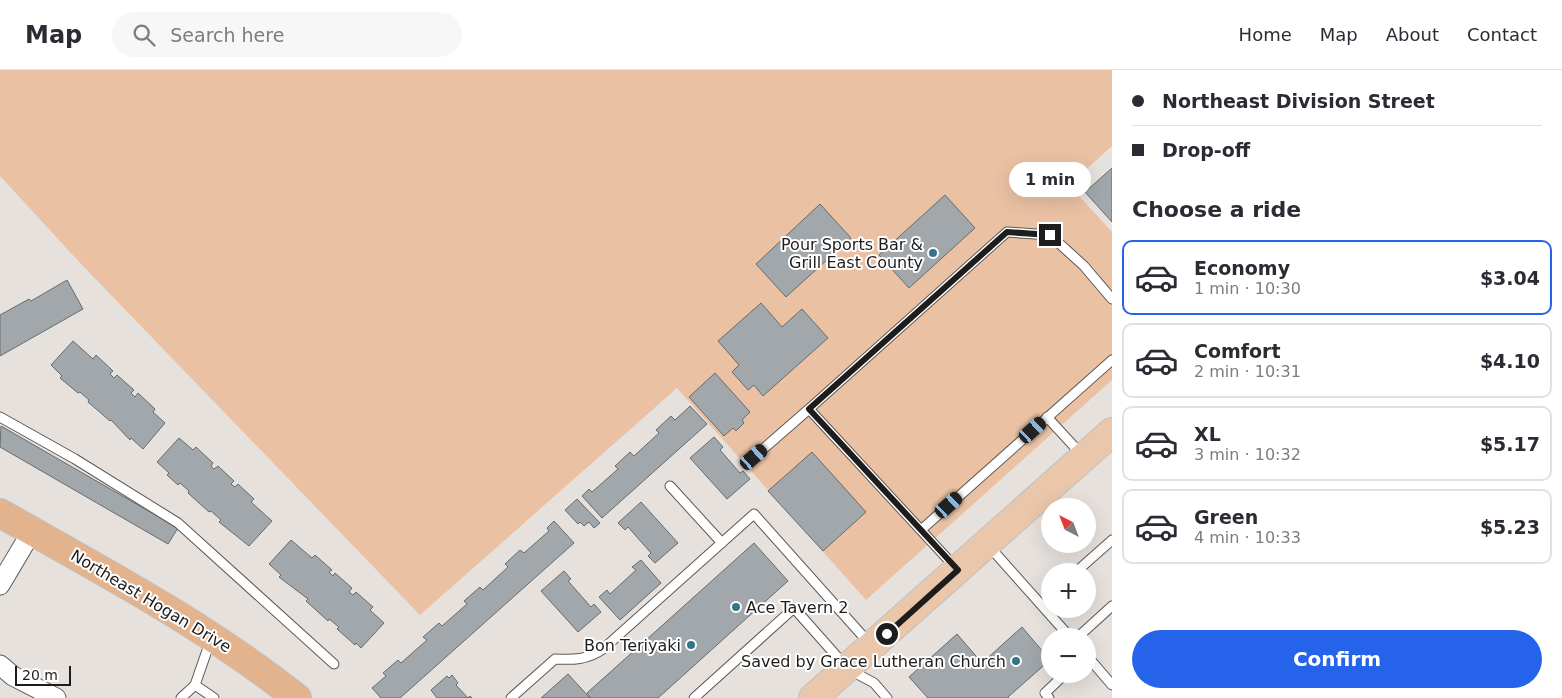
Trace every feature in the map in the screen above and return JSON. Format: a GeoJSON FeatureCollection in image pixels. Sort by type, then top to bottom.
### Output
{"type":"FeatureCollection","features":[{"type":"Feature","properties":{"kind":"highway","name":"Northeast Hogan Drive"},"geometry":{"type":"LineString","coordinates":[[0,513],[161,604],[253,665],[297,698]]}},
{"type":"Feature","properties":{"kind":"main road"},"geometry":{"type":"LineString","coordinates":[[813,698],[1101,445]]}},
{"type":"Feature","properties":{"kind":"street"},"geometry":{"type":"LineString","coordinates":[[0,585],[32,531]]}},
{"type":"Feature","properties":{"kind":"street"},"geometry":{"type":"LineString","coordinates":[[0,665],[13,676],[56,698]]}},
{"type":"Feature","properties":{"kind":"lane"},"geometry":{"type":"LineString","coordinates":[[754,457],[1007,232],[1050,235],[1084,266],[1112,299]]}},
{"type":"Feature","properties":{"kind":"lane"},"geometry":{"type":"LineString","coordinates":[[921,530],[1112,360]]}},
{"type":"Feature","properties":{"kind":"lane"},"geometry":{"type":"LineString","coordinates":[[809,409],[958,570]]}},
{"type":"Feature","properties":{"kind":"lane"},"geometry":{"type":"LineString","coordinates":[[0,417],[75,459],[178,523],[334,664]]}},
{"type":"Feature","properties":{"kind":"lane"},"geometry":{"type":"LineString","coordinates":[[1047,418],[1101,445]]}},
{"type":"Feature","properties":{"kind":"lane"},"geometry":{"type":"LineString","coordinates":[[670,486],[722,543]]}},
{"type":"Feature","properties":{"kind":"lane"},"geometry":{"type":"LineString","coordinates":[[511,698],[555,659],[583,660],[602,649],[754,514],[873,646]]}},
{"type":"Feature","properties":{"kind":"lane"},"geometry":{"type":"LineString","coordinates":[[1086,563],[1112,540]]}},
{"type":"Feature","properties":{"kind":"lane"},"geometry":{"type":"LineString","coordinates":[[987,544],[1062,628]]}},
{"type":"Feature","properties":{"kind":"lane"},"geometry":{"type":"LineString","coordinates":[[1088,628],[1112,606]]}},
{"type":"Feature","properties":{"kind":"lane"},"geometry":{"type":"LineString","coordinates":[[694,698],[794,608],[848,669],[874,683],[887,698]]}},
{"type":"Feature","properties":{"kind":"lane"},"geometry":{"type":"LineString","coordinates":[[181,698],[195,685],[212,637]]}},
{"type":"Feature","properties":{"kind":"lane"},"geometry":{"type":"LineString","coordinates":[[1096,666],[1112,685]]}},
{"type":"Feature","properties":{"kind":"lane"},"geometry":{"type":"LineString","coordinates":[[1047,696],[1058,683]]}},
{"type":"Feature","properties":{"kind":"lane"},"geometry":{"type":"LineString","coordinates":[[195,685],[214,698]]}},
{"type":"Feature","properties":{"kind":"shaded area"},"geometry":{"type":"Polygon","coordinates":[[[0,70],[1112,70],[1112,146],[1069,185],[1112,232],[1112,380],[866,600],[677,388],[420,615],[83,266],[0,176],[0,70]]]}},
{"type":"Feature","properties":{"kind":"building"},"geometry":{"type":"Polygon","coordinates":[[[1112,168],[1112,222],[1085,192],[1112,168]]]}},
{"type":"Feature","properties":{"kind":"building"},"geometry":{"type":"Polygon","coordinates":[[[945,195],[975,228],[909,288],[879,255],[945,195]]]}},
{"type":"Feature","properties":{"kind":"building"},"geometry":{"type":"Polygon","coordinates":[[[820,204],[851,238],[786,297],[756,264],[820,204]]]}},
{"type":"Feature","properties":{"kind":"building"},"geometry":{"type":"Polygon","coordinates":[[[67,280],[83,309],[0,356],[0,315],[29,299],[31,301],[67,280]]]}},
{"type":"Feature","properties":{"kind":"building"},"geometry":{"type":"Polygon","coordinates":[[[761,303],[782,327],[802,309],[828,338],[763,396],[754,385],[748,390],[732,372],[739,365],[718,341],[761,303]]]}},
{"type":"Feature","properties":{"kind":"building"},"geometry":{"type":"Polygon","coordinates":[[[73,341],[93,359],[96,355],[113,371],[110,374],[114,378],[117,375],[134,390],[131,393],[135,397],[138,393],[155,409],[153,412],[165,423],[143,449],[131,438],[130,440],[111,420],[88,402],[89,400],[80,392],[78,393],[60,378],[62,376],[51,365],[73,341]]]}},
{"type":"Feature","properties":{"kind":"building"},"geometry":{"type":"Polygon","coordinates":[[[715,373],[750,412],[742,420],[744,423],[736,431],[733,428],[724,436],[689,397],[715,373]]]}},
{"type":"Feature","properties":{"kind":"building"},"geometry":{"type":"Polygon","coordinates":[[[690,406],[707,424],[602,518],[582,496],[589,489],[592,492],[618,469],[615,466],[630,452],[634,456],[659,433],[656,430],[671,416],[675,420],[690,406]]]}},
{"type":"Feature","properties":{"kind":"building"},"geometry":{"type":"Polygon","coordinates":[[[1,426],[178,528],[168,544],[0,447],[1,426]]]}},
{"type":"Feature","properties":{"kind":"building"},"geometry":{"type":"Polygon","coordinates":[[[714,437],[723,447],[720,450],[740,473],[743,471],[750,479],[727,499],[690,458],[714,437]]]}},
{"type":"Feature","properties":{"kind":"building"},"geometry":{"type":"Polygon","coordinates":[[[179,438],[193,450],[196,447],[213,463],[211,466],[214,469],[218,466],[234,481],[231,484],[235,487],[238,484],[254,499],[251,502],[272,521],[249,546],[219,522],[221,520],[211,511],[209,512],[180,483],[178,485],[167,475],[169,473],[157,462],[179,438]]]}},
{"type":"Feature","properties":{"kind":"building"},"geometry":{"type":"Polygon","coordinates":[[[812,452],[866,512],[823,551],[768,491],[812,452]]]}},
{"type":"Feature","properties":{"kind":"building"},"geometry":{"type":"Polygon","coordinates":[[[577,499],[600,523],[594,528],[589,522],[584,526],[580,522],[578,524],[565,510],[577,499]]]}},
{"type":"Feature","properties":{"kind":"building"},"geometry":{"type":"Polygon","coordinates":[[[641,502],[678,543],[655,563],[648,556],[651,553],[628,527],[625,530],[618,523],[641,502]]]}},
{"type":"Feature","properties":{"kind":"building"},"geometry":{"type":"Polygon","coordinates":[[[554,521],[574,543],[400,698],[381,698],[372,688],[386,676],[383,673],[398,660],[401,663],[427,640],[423,637],[439,623],[442,626],[467,604],[464,601],[480,587],[483,590],[508,567],[505,564],[520,550],[524,553],[549,531],[547,528],[554,521]]]}},
{"type":"Feature","properties":{"kind":"building"},"geometry":{"type":"Polygon","coordinates":[[[291,540],[312,558],[315,555],[332,570],[329,572],[333,576],[335,573],[352,588],[349,592],[353,595],[356,592],[373,607],[370,610],[384,623],[361,648],[337,629],[339,627],[329,619],[328,621],[306,601],[308,599],[279,577],[281,575],[269,564],[291,540]]]}},
{"type":"Feature","properties":{"kind":"building"},"geometry":{"type":"Polygon","coordinates":[[[754,543],[788,581],[658,698],[591,698],[587,693],[754,543]]]}},
{"type":"Feature","properties":{"kind":"building"},"geometry":{"type":"Polygon","coordinates":[[[641,560],[661,583],[620,620],[599,597],[607,590],[610,594],[636,570],[632,567],[641,560]]]}},
{"type":"Feature","properties":{"kind":"building"},"geometry":{"type":"Polygon","coordinates":[[[564,571],[571,579],[568,581],[591,607],[594,604],[601,612],[578,632],[541,591],[564,571]]]}},
{"type":"Feature","properties":{"kind":"building","name":"Saved by Grace Lutheran Church"},"geometry":{"type":"Polygon","coordinates":[[[1022,627],[1041,649],[1041,668],[1009,698],[928,698],[909,677],[957,634],[982,663],[1022,627]]]}},
{"type":"Feature","properties":{"kind":"building"},"geometry":{"type":"Polygon","coordinates":[[[568,674],[590,698],[541,698],[568,674]]]}},
{"type":"Feature","properties":{"kind":"building"},"geometry":{"type":"Polygon","coordinates":[[[452,675],[458,683],[456,685],[468,698],[437,698],[431,690],[447,676],[449,678],[452,675]]]}},
{"type":"Feature","properties":{"kind":"place","name":"Pour Sports Bar & Grill East County"},"geometry":{"type":"Point","coordinates":[933,253]}},
{"type":"Feature","properties":{"kind":"place","name":"Ace Tavern 2"},"geometry":{"type":"Point","coordinates":[736,607]}},
{"type":"Feature","properties":{"kind":"place","name":"Bon Teriyaki"},"geometry":{"type":"Point","coordinates":[691,645]}},
{"type":"Feature","properties":{"kind":"place","name":"Saved by Grace Lutheran Church"},"geometry":{"type":"Point","coordinates":[1016,661]}},
{"type":"Feature","properties":{"kind":"route"},"geometry":{"type":"LineString","coordinates":[[887,634],[958,570],[809,409],[1007,232],[1050,235]]}}]}
